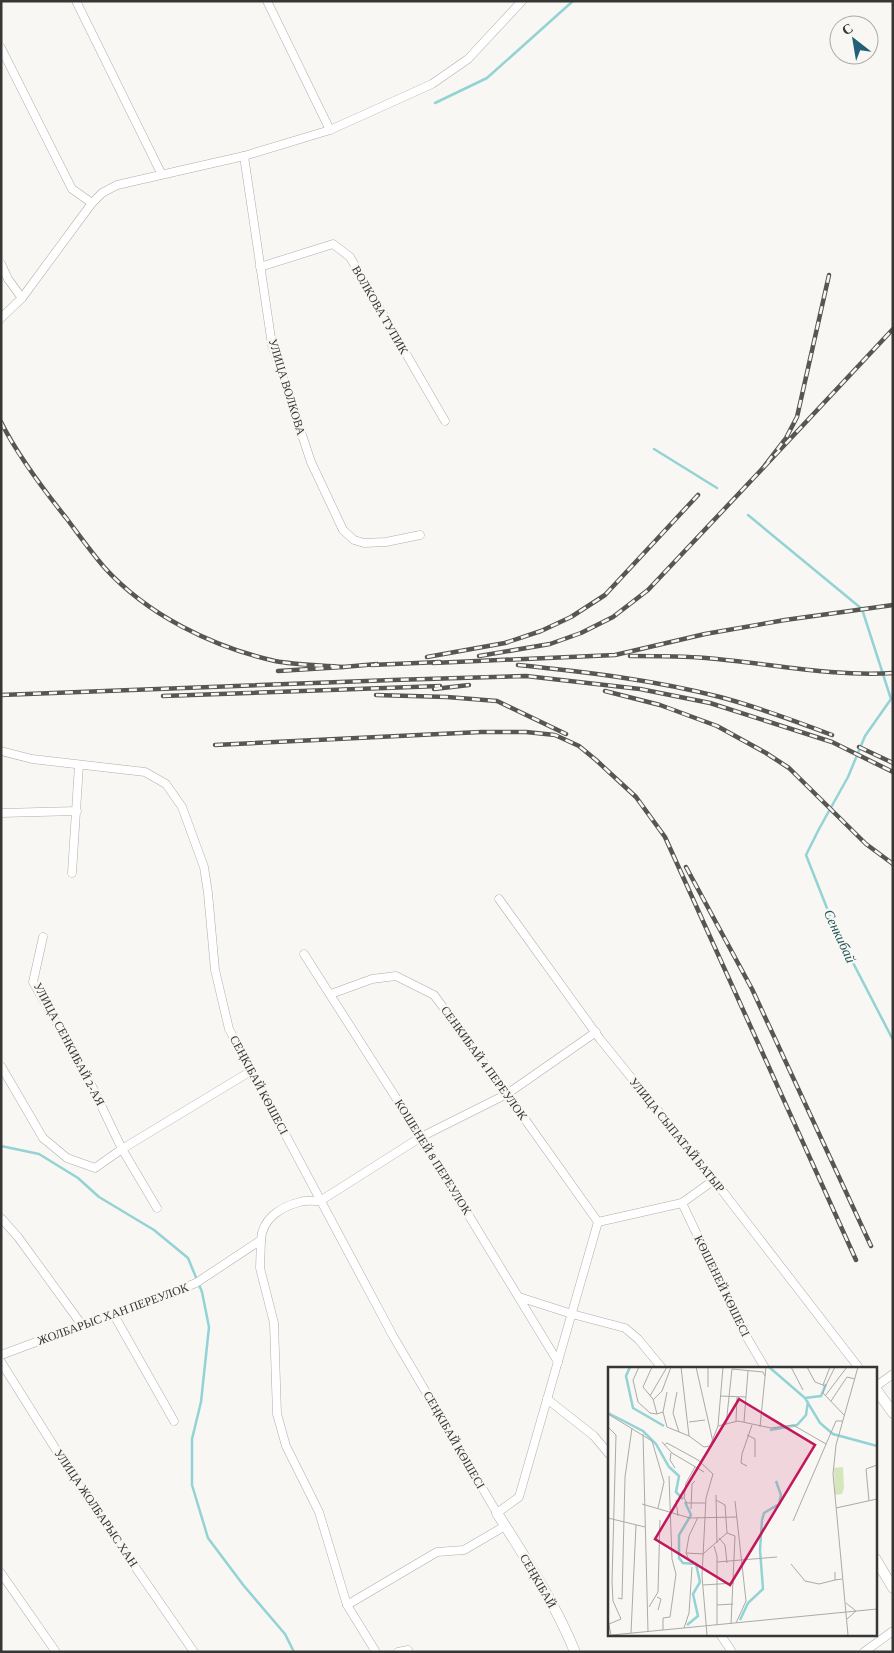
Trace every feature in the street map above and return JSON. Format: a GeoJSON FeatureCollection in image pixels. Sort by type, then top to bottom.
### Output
{"type":"FeatureCollection","features":[{"type":"Feature","properties":{"kind":"street"},"geometry":{"type":"LineString","coordinates":[[76,1],[161,173]]}},
{"type":"Feature","properties":{"kind":"street"},"geometry":{"type":"LineString","coordinates":[[267,1],[330,130]]}},
{"type":"Feature","properties":{"kind":"street"},"geometry":{"type":"LineString","coordinates":[[1,318],[22,298],[92,203],[102,193],[117,185],[161,173],[244,156],[330,130],[432,84],[468,59],[522,1]]}},
{"type":"Feature","properties":{"kind":"street"},"geometry":{"type":"LineString","coordinates":[[1,48],[72,188],[92,203]]}},
{"type":"Feature","properties":{"kind":"street","name":"УЛИЦА ВОЛКОВА"},"geometry":{"type":"LineString","coordinates":[[244,156],[272,346],[311,462],[343,530],[354,540],[364,543],[386,542],[420,535]]}},
{"type":"Feature","properties":{"kind":"street","name":"ВОЛКОВА ТУПИК"},"geometry":{"type":"LineString","coordinates":[[260,267],[333,244],[350,257],[445,421]]}},
{"type":"Feature","properties":{"kind":"street"},"geometry":{"type":"LineString","coordinates":[[1,264],[8,280],[22,298]]}},
{"type":"Feature","properties":{"kind":"street","name":"СЕҢКІБАЙ КӨШЕСІ"},"geometry":{"type":"LineString","coordinates":[[1,750],[32,760],[145,772],[166,784],[182,807],[204,867],[215,970],[228,1029],[393,1336],[496,1513]]}},
{"type":"Feature","properties":{"kind":"street"},"geometry":{"type":"LineString","coordinates":[[72,873],[79,765]]}},
{"type":"Feature","properties":{"kind":"street"},"geometry":{"type":"LineString","coordinates":[[1,814],[77,811]]}},
{"type":"Feature","properties":{"kind":"street","name":"УЛИЦА СЫПАТАЙ БАТЫР"},"geometry":{"type":"LineString","coordinates":[[499,900],[596,1032],[714,1180],[858,1367]]}},
{"type":"Feature","properties":{"kind":"street","name":"УЛИЦА СЕНКИБАЙ 2-АЯ"},"geometry":{"type":"LineString","coordinates":[[42,937],[33,982],[88,1078],[122,1149],[157,1208]]}},
{"type":"Feature","properties":{"kind":"street","name":"КОШЕНЕЙ 8 ПЕРЕУЛОК"},"geometry":{"type":"LineString","coordinates":[[304,954],[421,1136],[558,1362]]}},
{"type":"Feature","properties":{"kind":"street","name":"СЕНКИБАЙ 4 ПЕРЕУЛОК"},"geometry":{"type":"LineString","coordinates":[[331,994],[372,979],[396,976],[434,995],[508,1094],[598,1222]]}},
{"type":"Feature","properties":{"kind":"street"},"geometry":{"type":"LineString","coordinates":[[376,1652],[347,1605],[318,1512],[286,1446],[277,1414],[274,1322],[260,1268],[262,1230],[267,1220],[279,1211],[301,1202],[320,1201],[421,1136],[508,1094],[596,1032]]}},
{"type":"Feature","properties":{"kind":"street"},"geometry":{"type":"LineString","coordinates":[[1,1066],[43,1138],[67,1158],[95,1168],[122,1149],[250,1071]]}},
{"type":"Feature","properties":{"kind":"street"},"geometry":{"type":"LineString","coordinates":[[496,1513],[519,1497],[598,1222],[682,1204],[714,1180]]}},
{"type":"Feature","properties":{"kind":"street","name":"КӨШЕНЕЙ КӨШЕСІ"},"geometry":{"type":"LineString","coordinates":[[682,1204],[742,1329],[764,1367]]}},
{"type":"Feature","properties":{"kind":"street"},"geometry":{"type":"LineString","coordinates":[[1,1218],[18,1237],[82,1325]]}},
{"type":"Feature","properties":{"kind":"street","name":"ЖОЛБАРЫС ХАН ПЕРЕУЛОК"},"geometry":{"type":"LineString","coordinates":[[1,1356],[196,1283],[261,1240]]}},
{"type":"Feature","properties":{"kind":"street"},"geometry":{"type":"LineString","coordinates":[[519,1297],[625,1328],[638,1339],[661,1367]]}},
{"type":"Feature","properties":{"kind":"street"},"geometry":{"type":"LineString","coordinates":[[114,1315],[174,1421]]}},
{"type":"Feature","properties":{"kind":"street","name":"УЛИЦА ЖОЛБАРЫС ХАН"},"geometry":{"type":"LineString","coordinates":[[1,1362],[75,1480],[194,1652]]}},
{"type":"Feature","properties":{"kind":"street"},"geometry":{"type":"LineString","coordinates":[[876,1387],[893,1374]]}},
{"type":"Feature","properties":{"kind":"street"},"geometry":{"type":"LineString","coordinates":[[876,1389],[893,1413]]}},
{"type":"Feature","properties":{"kind":"street"},"geometry":{"type":"LineString","coordinates":[[547,1399],[594,1436],[608,1453]]}},
{"type":"Feature","properties":{"kind":"street","name":"СЕҢКІБАЙ"},"geometry":{"type":"LineString","coordinates":[[496,1513],[566,1630],[575,1652]]}},
{"type":"Feature","properties":{"kind":"street"},"geometry":{"type":"LineString","coordinates":[[347,1605],[437,1552],[464,1550],[505,1526]]}},
{"type":"Feature","properties":{"kind":"street"},"geometry":{"type":"LineString","coordinates":[[876,1560],[893,1588]]}},
{"type":"Feature","properties":{"kind":"street"},"geometry":{"type":"LineString","coordinates":[[1,1573],[56,1652]]}},
{"type":"Feature","properties":{"kind":"street"},"geometry":{"type":"LineString","coordinates":[[864,1652],[893,1631]]}},
{"type":"Feature","properties":{"kind":"street"},"geometry":{"type":"LineString","coordinates":[[721,1636],[732,1652]]}},
{"type":"Feature","properties":{"kind":"street"},"geometry":{"type":"LineString","coordinates":[[398,1652],[408,1650]]}},
{"type":"Feature","properties":{"kind":"waterway"},"geometry":{"type":"LineString","coordinates":[[435,103],[487,78],[573,1]]}},
{"type":"Feature","properties":{"kind":"waterway"},"geometry":{"type":"LineString","coordinates":[[654,449],[717,488]]}},
{"type":"Feature","properties":{"kind":"waterway","name":"Сенкибай"},"geometry":{"type":"LineString","coordinates":[[748,515],[862,609],[891,699],[865,736],[848,777],[806,855],[834,926],[893,1040]]}},
{"type":"Feature","properties":{"kind":"waterway"},"geometry":{"type":"LineString","coordinates":[[1,1146],[39,1154],[78,1178],[99,1197],[154,1230],[188,1258],[202,1292],[209,1327],[201,1402],[192,1439],[192,1485],[208,1538],[244,1586],[285,1634],[294,1652]]}},
{"type":"Feature","properties":{"kind":"railway"},"geometry":{"type":"LineString","coordinates":[[829,275],[797,417],[786,438],[763,468],[893,329]]}},
{"type":"Feature","properties":{"kind":"railway"},"geometry":{"type":"LineString","coordinates":[[1,422],[31,472],[104,567],[140,600],[182,627],[205,638],[252,655],[275,661],[343,667],[278,671]]}},
{"type":"Feature","properties":{"kind":"railway"},"geometry":{"type":"LineString","coordinates":[[479,656],[550,644],[581,633],[613,617],[648,590],[763,468]]}},
{"type":"Feature","properties":{"kind":"railway"},"geometry":{"type":"LineString","coordinates":[[427,657],[505,643],[541,631],[571,617],[605,595],[698,495]]}},
{"type":"Feature","properties":{"kind":"railway"},"geometry":{"type":"LineString","coordinates":[[433,663],[615,655],[705,634],[785,620],[893,605]]}},
{"type":"Feature","properties":{"kind":"railway"},"geometry":{"type":"LineString","coordinates":[[630,656],[678,656],[846,673],[893,673]]}},
{"type":"Feature","properties":{"kind":"railway"},"geometry":{"type":"LineString","coordinates":[[371,665],[440,662]]}},
{"type":"Feature","properties":{"kind":"railway"},"geometry":{"type":"LineString","coordinates":[[343,667],[377,664]]}},
{"type":"Feature","properties":{"kind":"railway"},"geometry":{"type":"LineString","coordinates":[[518,665],[620,677],[695,691],[748,705],[832,735]]}},
{"type":"Feature","properties":{"kind":"railway"},"geometry":{"type":"LineString","coordinates":[[1,695],[526,676],[640,689],[710,703],[832,742],[893,772]]}},
{"type":"Feature","properties":{"kind":"railway"},"geometry":{"type":"LineString","coordinates":[[434,689],[469,685]]}},
{"type":"Feature","properties":{"kind":"railway"},"geometry":{"type":"LineString","coordinates":[[163,696],[440,686]]}},
{"type":"Feature","properties":{"kind":"railway"},"geometry":{"type":"LineString","coordinates":[[605,691],[660,705],[717,726],[766,753],[789,768],[866,844],[893,864]]}},
{"type":"Feature","properties":{"kind":"railway"},"geometry":{"type":"LineString","coordinates":[[376,695],[447,697],[497,701],[566,734]]}},
{"type":"Feature","properties":{"kind":"railway"},"geometry":{"type":"LineString","coordinates":[[215,745],[481,732],[526,732],[555,735],[579,746],[636,797],[665,837],[856,1260]]}},
{"type":"Feature","properties":{"kind":"railway"},"geometry":{"type":"LineString","coordinates":[[859,747],[893,763]]}},
{"type":"Feature","properties":{"kind":"railway"},"geometry":{"type":"LineString","coordinates":[[686,867],[752,989],[871,1246]]}}]}
